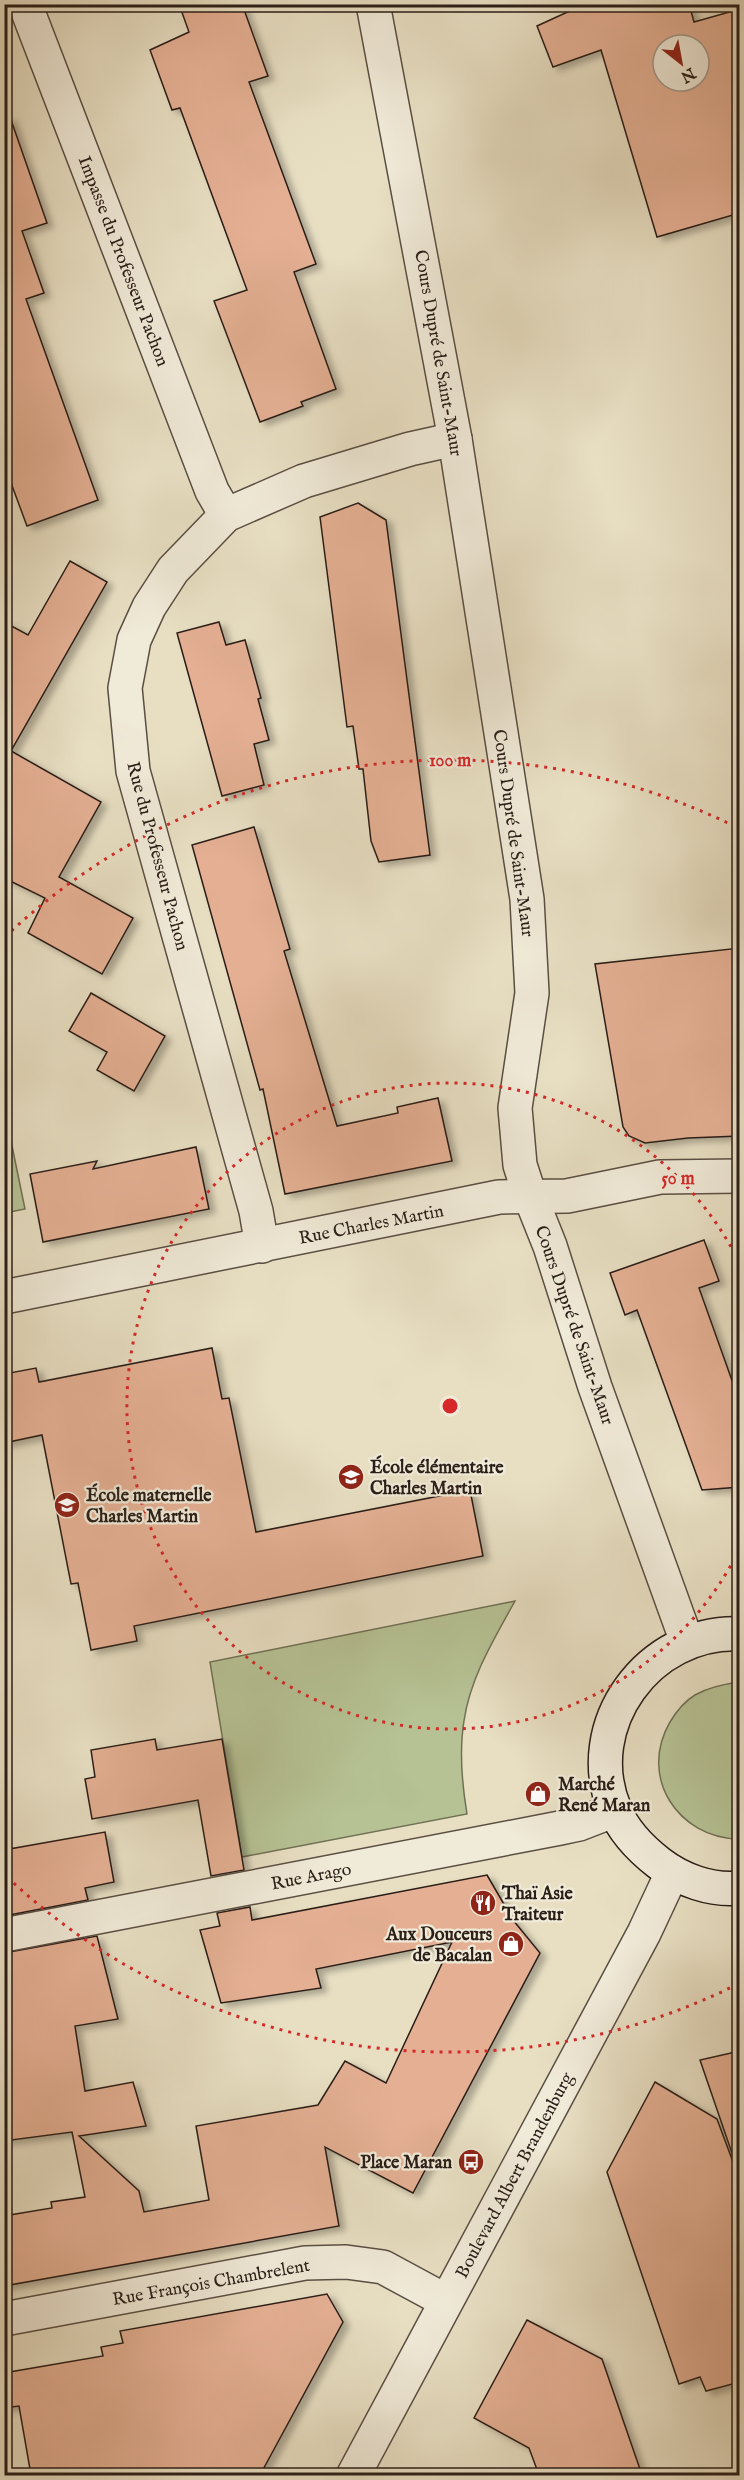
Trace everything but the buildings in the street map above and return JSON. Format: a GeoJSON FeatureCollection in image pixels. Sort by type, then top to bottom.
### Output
{"type":"FeatureCollection","features":[{"type":"Feature","properties":{"kind":"street","name":"Impasse du Professeur Pachon"},"geometry":{"type":"LineString","coordinates":[[25,4],[212,491],[226,515]]}},
{"type":"Feature","properties":{"kind":"street","name":"Cours Dupré de Saint-Maur"},"geometry":{"type":"LineString","coordinates":[[374,4],[455,439],[527,899],[532,993],[515,1108],[520,1165],[550,1246],[595,1387],[687,1642]]}},
{"type":"Feature","properties":{"kind":"street","name":"Rue du Professeur Pachon"},"geometry":{"type":"LineString","coordinates":[[262,1246],[256,1211],[133,771],[125,688],[134,640],[149,607],[173,570],[226,515],[304,481],[410,449],[455,439]]}},
{"type":"Feature","properties":{"kind":"street","name":"Rue Charles Martin"},"geometry":{"type":"LineString","coordinates":[[4,1297],[500,1197],[567,1196],[660,1177],[740,1176]]}},
{"type":"Feature","properties":{"kind":"street"},"geometry":{"type":"LineString","coordinates":[[740,1634],[722,1634],[687,1642],[652,1662],[626,1693],[609,1730],[606,1771],[615,1810],[638,1846],[672,1873],[700,1884],[740,1888]]}},
{"type":"Feature","properties":{"kind":"street","name":"Rue Arago"},"geometry":{"type":"LineString","coordinates":[[4,1935],[560,1828],[579,1824],[615,1810]]}},
{"type":"Feature","properties":{"kind":"street","name":"Boulevard Albert Brandenburg"},"geometry":{"type":"LineString","coordinates":[[353,2475],[644,1933],[672,1873]]}},
{"type":"Feature","properties":{"kind":"street","name":"Rue François Chambrelent"},"geometry":{"type":"LineString","coordinates":[[4,2319],[305,2263],[346,2262],[383,2267],[446,2301]]}},
{"type":"Feature","properties":{"kind":"green space"},"geometry":{"type":"Polygon","coordinates":[[[4,1107],[25,1209],[5,1213],[4,1213],[4,1107]]]}},
{"type":"Feature","properties":{"kind":"green space"},"geometry":{"type":"Polygon","coordinates":[[[515,1601],[477,1674],[467,1705],[462,1732],[461,1756],[467,1814],[242,1857],[210,1662],[515,1601]]]}},
{"type":"Feature","properties":{"kind":"green space"},"geometry":{"type":"Polygon","coordinates":[[[739,1682],[739,1839],[717,1836],[698,1828],[682,1816],[670,1801],[662,1783],[659,1763],[661,1743],[670,1722],[684,1704],[706,1690],[739,1682]]]}},
{"type":"Feature","properties":{"kind":"place","name":"École élémentaire Charles Martin"},"geometry":{"type":"Point","coordinates":[351,1477]}},
{"type":"Feature","properties":{"kind":"place","name":"École maternelle Charles Martin"},"geometry":{"type":"Point","coordinates":[67,1505]}},
{"type":"Feature","properties":{"kind":"place","name":"Marché René Maran"},"geometry":{"type":"Point","coordinates":[538,1794]}},
{"type":"Feature","properties":{"kind":"place","name":"Thaï Asie Traiteur"},"geometry":{"type":"Point","coordinates":[483,1903]}},
{"type":"Feature","properties":{"kind":"place","name":"Aux Douceurs de Bacalan"},"geometry":{"type":"Point","coordinates":[511,1944]}},
{"type":"Feature","properties":{"kind":"place","name":"Place Maran"},"geometry":{"type":"Point","coordinates":[471,2162]}}]}
